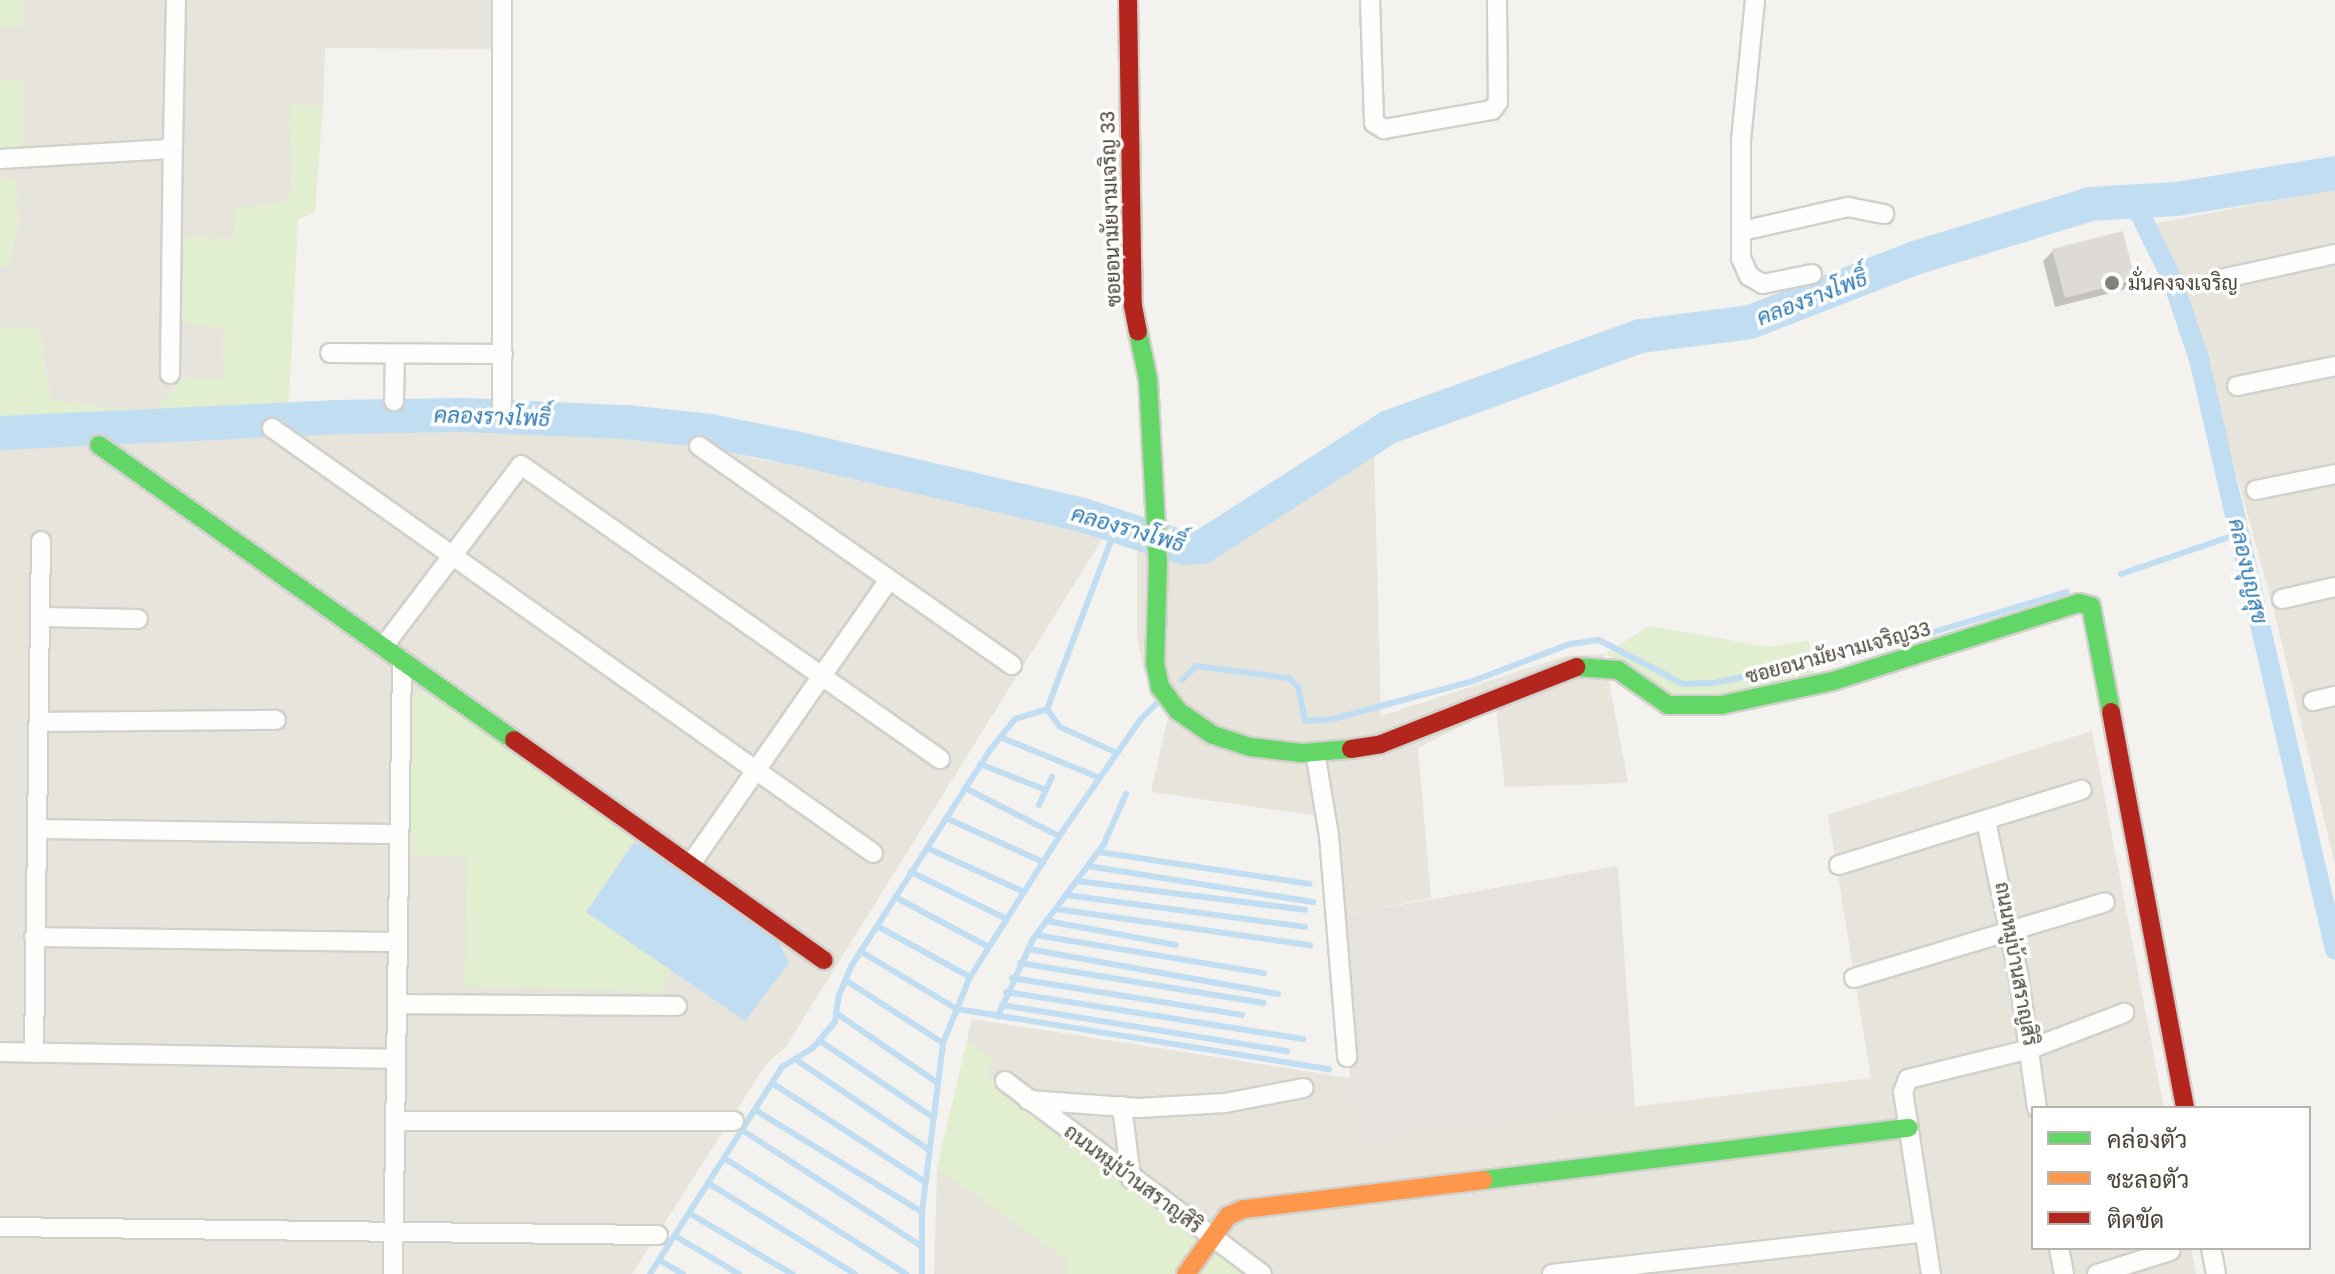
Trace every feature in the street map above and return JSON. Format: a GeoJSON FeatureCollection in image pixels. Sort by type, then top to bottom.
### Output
{"type":"FeatureCollection","features":[{"type":"Feature","properties":{"kind":"street"},"geometry":{"type":"LineString","coordinates":[[170,374],[176,0]]}},
{"type":"Feature","properties":{"kind":"street"},"geometry":{"type":"LineString","coordinates":[[502,0],[502,405]]}},
{"type":"Feature","properties":{"kind":"street","name":"ซอยอนามัยงามเจริญ 33"},"geometry":{"type":"LineString","coordinates":[[1128,0],[1133,306],[1148,379],[1156,510]]}},
{"type":"Feature","properties":{"kind":"street"},"geometry":{"type":"LineString","coordinates":[[1370,0],[1374,123],[1384,129],[1492,110],[1498,102],[1497,0]]}},
{"type":"Feature","properties":{"kind":"street"},"geometry":{"type":"LineString","coordinates":[[1755,0],[1741,141],[1744,270],[1754,282],[1812,274]]}},
{"type":"Feature","properties":{"kind":"street"},"geometry":{"type":"LineString","coordinates":[[0,159],[166,149],[173,144]]}},
{"type":"Feature","properties":{"kind":"street"},"geometry":{"type":"LineString","coordinates":[[1742,231],[1848,207],[1884,214]]}},
{"type":"Feature","properties":{"kind":"street"},"geometry":{"type":"LineString","coordinates":[[2216,280],[2335,254]]}},
{"type":"Feature","properties":{"kind":"street"},"geometry":{"type":"LineString","coordinates":[[330,353],[503,354]]}},
{"type":"Feature","properties":{"kind":"street"},"geometry":{"type":"LineString","coordinates":[[394,401],[395,354]]}},
{"type":"Feature","properties":{"kind":"street"},"geometry":{"type":"LineString","coordinates":[[2237,386],[2335,366]]}},
{"type":"Feature","properties":{"kind":"street"},"geometry":{"type":"LineString","coordinates":[[272,428],[873,853]]}},
{"type":"Feature","properties":{"kind":"street"},"geometry":{"type":"LineString","coordinates":[[99,445],[824,960]]}},
{"type":"Feature","properties":{"kind":"street"},"geometry":{"type":"LineString","coordinates":[[699,446],[1012,665]]}},
{"type":"Feature","properties":{"kind":"street"},"geometry":{"type":"LineString","coordinates":[[383,647],[514,469],[532,468],[940,759]]}},
{"type":"Feature","properties":{"kind":"street"},"geometry":{"type":"LineString","coordinates":[[2256,490],[2335,474]]}},
{"type":"Feature","properties":{"kind":"street","name":"ซอยอนามัยงามเจริญ33"},"geometry":{"type":"LineString","coordinates":[[1156,510],[1155,663],[1160,687],[1178,711],[1213,735],[1250,747],[1315,752],[1381,744],[1569,667],[1618,670],[1668,705],[1721,705],[1833,681],[2079,603],[2091,606],[2185,1106]]}},
{"type":"Feature","properties":{"kind":"street"},"geometry":{"type":"LineString","coordinates":[[34,1053],[41,541]]}},
{"type":"Feature","properties":{"kind":"street"},"geometry":{"type":"LineString","coordinates":[[690,865],[889,580]]}},
{"type":"Feature","properties":{"kind":"street"},"geometry":{"type":"LineString","coordinates":[[2282,599],[2335,587]]}},
{"type":"Feature","properties":{"kind":"street"},"geometry":{"type":"LineString","coordinates":[[41,617],[138,619]]}},
{"type":"Feature","properties":{"kind":"street"},"geometry":{"type":"LineString","coordinates":[[393,1274],[402,660]]}},
{"type":"Feature","properties":{"kind":"street"},"geometry":{"type":"LineString","coordinates":[[2313,701],[2335,696]]}},
{"type":"Feature","properties":{"kind":"street"},"geometry":{"type":"LineString","coordinates":[[39,722],[276,720]]}},
{"type":"Feature","properties":{"kind":"street"},"geometry":{"type":"LineString","coordinates":[[1315,752],[1329,836],[1347,1057]]}},
{"type":"Feature","properties":{"kind":"street"},"geometry":{"type":"LineString","coordinates":[[1839,865],[2082,790]]}},
{"type":"Feature","properties":{"kind":"street","name":"ถนนหมู่บ้านสราญสิริ"},"geometry":{"type":"LineString","coordinates":[[1986,821],[2030,1049],[2037,1106]]}},
{"type":"Feature","properties":{"kind":"street"},"geometry":{"type":"LineString","coordinates":[[37,829],[399,834]]}},
{"type":"Feature","properties":{"kind":"street"},"geometry":{"type":"LineString","coordinates":[[1854,978],[2105,902]]}},
{"type":"Feature","properties":{"kind":"street"},"geometry":{"type":"LineString","coordinates":[[34,937],[398,942]]}},
{"type":"Feature","properties":{"kind":"street"},"geometry":{"type":"LineString","coordinates":[[397,1004],[677,1006]]}},
{"type":"Feature","properties":{"kind":"street"},"geometry":{"type":"LineString","coordinates":[[1931,1274],[1903,1092],[1908,1079],[2030,1049],[2124,1013]]}},
{"type":"Feature","properties":{"kind":"street"},"geometry":{"type":"LineString","coordinates":[[0,1052],[396,1059]]}},
{"type":"Feature","properties":{"kind":"street","name":"ถนนหมู่บ้านสราญสิริ"},"geometry":{"type":"LineString","coordinates":[[1005,1081],[1262,1274]]}},
{"type":"Feature","properties":{"kind":"street"},"geometry":{"type":"LineString","coordinates":[[1028,1100],[1122,1106],[1225,1103],[1304,1088]]}},
{"type":"Feature","properties":{"kind":"street"},"geometry":{"type":"LineString","coordinates":[[1122,1106],[1131,1178]]}},
{"type":"Feature","properties":{"kind":"street"},"geometry":{"type":"LineString","coordinates":[[395,1121],[734,1121]]}},
{"type":"Feature","properties":{"kind":"street"},"geometry":{"type":"LineString","coordinates":[[1186,1274],[1228,1216],[1244,1209],[1909,1128]]}},
{"type":"Feature","properties":{"kind":"street"},"geometry":{"type":"LineString","coordinates":[[0,1227],[658,1235]]}},
{"type":"Feature","properties":{"kind":"street"},"geometry":{"type":"LineString","coordinates":[[1552,1274],[1925,1232]]}},
{"type":"Feature","properties":{"kind":"street"},"geometry":{"type":"LineString","coordinates":[[2059,1250],[2064,1274]]}},
{"type":"Feature","properties":{"kind":"street"},"geometry":{"type":"LineString","coordinates":[[2211,1250],[2216,1274]]}},
{"type":"Feature","properties":{"kind":"street"},"geometry":{"type":"LineString","coordinates":[[2097,1274],[2170,1251]]}},
{"type":"Feature","properties":{"kind":"shaded area"},"geometry":{"type":"Polygon","coordinates":[[[23,0],[494,0],[496,49],[325,48],[323,106],[290,104],[292,192],[281,204],[235,207],[235,239],[180,238],[224,327],[223,381],[184,377],[152,413],[51,400],[39,329],[0,327],[0,267],[9,266],[16,180],[0,179],[0,168],[22,167],[23,81],[0,80],[0,27],[24,27],[23,0]]]}},
{"type":"Feature","properties":{"kind":"shaded area"},"geometry":{"type":"Polygon","coordinates":[[[2335,189],[2335,865],[2276,619],[2192,310],[2152,224],[2335,189]]]}},
{"type":"Feature","properties":{"kind":"shaded area"},"geometry":{"type":"Polygon","coordinates":[[[452,424],[684,437],[755,459],[889,478],[1092,527],[1103,538],[785,1048],[766,1064],[632,1274],[0,1274],[0,449],[311,427],[452,424]]]}},
{"type":"Feature","properties":{"kind":"shaded area"},"geometry":{"type":"Polygon","coordinates":[[[1374,449],[1381,716],[1566,656],[1604,654],[1628,783],[1505,787],[1496,709],[1418,748],[1431,898],[1344,915],[1317,816],[1151,792],[1169,713],[1144,671],[1137,637],[1137,543],[1216,554],[1374,449]]]}},
{"type":"Feature","properties":{"kind":"shaded area"},"geometry":{"type":"Polygon","coordinates":[[[2092,731],[2164,1106],[2031,1106],[2031,1250],[2191,1250],[2196,1274],[934,1274],[937,1168],[972,1019],[1350,1078],[1360,1140],[1871,1078],[1828,815],[2092,731]]]}},
{"type":"Feature","properties":{"kind":"shaded area"},"geometry":{"type":"Polygon","coordinates":[[[1618,866],[1635,1107],[1360,1140],[1350,1078],[1344,915],[1618,866]]]}},
{"type":"Feature","properties":{"kind":"green space"},"geometry":{"type":"Polygon","coordinates":[[[0,0],[23,0],[24,27],[0,27],[0,0]]]}},
{"type":"Feature","properties":{"kind":"green space"},"geometry":{"type":"Polygon","coordinates":[[[0,80],[23,81],[22,150],[0,151],[0,80]]]}},
{"type":"Feature","properties":{"kind":"green space"},"geometry":{"type":"Polygon","coordinates":[[[290,103],[323,106],[315,211],[298,220],[289,402],[372,400],[407,410],[257,411],[0,426],[0,327],[39,329],[51,400],[152,413],[184,377],[222,381],[224,328],[181,323],[180,238],[234,239],[235,207],[281,204],[292,192],[290,103]]]}},
{"type":"Feature","properties":{"kind":"green space"},"geometry":{"type":"Polygon","coordinates":[[[0,179],[16,180],[19,223],[8,267],[0,267],[0,179]]]}},
{"type":"Feature","properties":{"kind":"green space"},"geometry":{"type":"Polygon","coordinates":[[[1649,626],[1769,647],[1808,640],[1815,677],[1716,697],[1672,697],[1645,674],[1605,654],[1649,626]]]}},
{"type":"Feature","properties":{"kind":"green space"},"geometry":{"type":"Polygon","coordinates":[[[436,692],[635,837],[586,912],[671,970],[661,992],[465,986],[467,857],[412,855],[407,706],[417,693],[436,692]]]}},
{"type":"Feature","properties":{"kind":"green space"},"geometry":{"type":"Polygon","coordinates":[[[967,1041],[994,1060],[987,1075],[993,1083],[1242,1274],[1067,1274],[1068,1260],[937,1168],[967,1041]]]}},
{"type":"Feature","properties":{"kind":"water"},"geometry":{"type":"Polygon","coordinates":[[[634,843],[643,845],[778,941],[789,963],[745,1021],[586,912],[634,843]]]}},
{"type":"Feature","properties":{"kind":"building"},"geometry":{"type":"Polygon","coordinates":[[[2123,231],[2135,280],[2065,298],[2052,249],[2123,231]]]}},
{"type":"Feature","properties":{"kind":"waterway","name":"คลองรางโพธิ์"},"geometry":{"type":"LineString","coordinates":[[0,433],[334,417],[463,415],[626,422],[710,431],[795,448],[1082,515],[1185,548],[1202,547],[1389,427],[1641,336],[1750,322],[1915,258],[2090,204],[2177,199],[2335,173]]}},
{"type":"Feature","properties":{"kind":"waterway","name":"คลองบุญสุข"},"geometry":{"type":"LineString","coordinates":[[2134,202],[2172,279],[2199,359],[2335,950]]}},
{"type":"Feature","properties":{"kind":"waterway"},"geometry":{"type":"LineString","coordinates":[[650,1274],[782,1067],[813,1048],[835,1022],[839,995],[852,965],[990,750],[1015,719],[1047,709],[1117,525]]}},
{"type":"Feature","properties":{"kind":"waterway"},"geometry":{"type":"LineString","coordinates":[[2121,574],[2241,533]]}},
{"type":"Feature","properties":{"kind":"waterway"},"geometry":{"type":"LineString","coordinates":[[1182,680],[1196,666],[1289,678],[1298,687],[1305,721],[1333,719],[1473,681],[1570,644],[1599,640],[1683,684],[1713,683],[1861,654],[2067,592]]}},
{"type":"Feature","properties":{"kind":"waterway"},"geometry":{"type":"LineString","coordinates":[[922,1274],[922,1212],[943,1043],[970,977],[1062,832],[1140,720],[1159,701]]}},
{"type":"Feature","properties":{"kind":"waterway"},"geometry":{"type":"LineString","coordinates":[[1047,709],[1060,727],[1117,753]]}},
{"type":"Feature","properties":{"kind":"waterway"},"geometry":{"type":"LineString","coordinates":[[1000,737],[1100,778]]}},
{"type":"Feature","properties":{"kind":"waterway"},"geometry":{"type":"LineString","coordinates":[[980,764],[1046,790]]}},
{"type":"Feature","properties":{"kind":"waterway"},"geometry":{"type":"LineString","coordinates":[[1039,805],[1052,777]]}},
{"type":"Feature","properties":{"kind":"waterway"},"geometry":{"type":"LineString","coordinates":[[965,788],[1059,836]]}},
{"type":"Feature","properties":{"kind":"waterway"},"geometry":{"type":"LineString","coordinates":[[998,1016],[1033,939],[1104,844],[1126,794]]}},
{"type":"Feature","properties":{"kind":"waterway"},"geometry":{"type":"LineString","coordinates":[[946,818],[1043,862]]}},
{"type":"Feature","properties":{"kind":"waterway"},"geometry":{"type":"LineString","coordinates":[[927,848],[1024,892]]}},
{"type":"Feature","properties":{"kind":"waterway"},"geometry":{"type":"LineString","coordinates":[[1099,852],[1310,884]]}},
{"type":"Feature","properties":{"kind":"waterway"},"geometry":{"type":"LineString","coordinates":[[1088,866],[1313,902]]}},
{"type":"Feature","properties":{"kind":"waterway"},"geometry":{"type":"LineString","coordinates":[[911,872],[1007,919]]}},
{"type":"Feature","properties":{"kind":"waterway"},"geometry":{"type":"LineString","coordinates":[[1077,881],[1305,910]]}},
{"type":"Feature","properties":{"kind":"waterway"},"geometry":{"type":"LineString","coordinates":[[1066,895],[1305,927]]}},
{"type":"Feature","properties":{"kind":"waterway"},"geometry":{"type":"LineString","coordinates":[[895,897],[989,947]]}},
{"type":"Feature","properties":{"kind":"waterway"},"geometry":{"type":"LineString","coordinates":[[1056,909],[1310,945]]}},
{"type":"Feature","properties":{"kind":"waterway"},"geometry":{"type":"LineString","coordinates":[[1047,921],[1176,945]]}},
{"type":"Feature","properties":{"kind":"waterway"},"geometry":{"type":"LineString","coordinates":[[877,926],[970,977]]}},
{"type":"Feature","properties":{"kind":"waterway"},"geometry":{"type":"LineString","coordinates":[[1036,935],[1264,973]]}},
{"type":"Feature","properties":{"kind":"waterway"},"geometry":{"type":"LineString","coordinates":[[1028,949],[1278,994]]}},
{"type":"Feature","properties":{"kind":"waterway"},"geometry":{"type":"LineString","coordinates":[[860,951],[957,1009],[1329,1069]]}},
{"type":"Feature","properties":{"kind":"waterway"},"geometry":{"type":"LineString","coordinates":[[1020,963],[1264,1003]]}},
{"type":"Feature","properties":{"kind":"waterway"},"geometry":{"type":"LineString","coordinates":[[1012,978],[1242,1015]]}},
{"type":"Feature","properties":{"kind":"waterway"},"geometry":{"type":"LineString","coordinates":[[845,980],[943,1043]]}},
{"type":"Feature","properties":{"kind":"waterway"},"geometry":{"type":"LineString","coordinates":[[1006,992],[1303,1039]]}},
{"type":"Feature","properties":{"kind":"waterway"},"geometry":{"type":"LineString","coordinates":[[1002,1005],[1287,1051]]}},
{"type":"Feature","properties":{"kind":"waterway"},"geometry":{"type":"LineString","coordinates":[[836,1013],[935,1081]]}},
{"type":"Feature","properties":{"kind":"waterway"},"geometry":{"type":"LineString","coordinates":[[820,1041],[931,1116]]}},
{"type":"Feature","properties":{"kind":"waterway"},"geometry":{"type":"LineString","coordinates":[[795,1059],[928,1149]]}},
{"type":"Feature","properties":{"kind":"waterway"},"geometry":{"type":"LineString","coordinates":[[772,1083],[925,1182]]}},
{"type":"Feature","properties":{"kind":"waterway"},"geometry":{"type":"LineString","coordinates":[[755,1110],[922,1212]]}},
{"type":"Feature","properties":{"kind":"waterway"},"geometry":{"type":"LineString","coordinates":[[742,1130],[921,1246]]}},
{"type":"Feature","properties":{"kind":"waterway"},"geometry":{"type":"LineString","coordinates":[[724,1158],[906,1274]]}},
{"type":"Feature","properties":{"kind":"waterway"},"geometry":{"type":"LineString","coordinates":[[708,1183],[855,1274]]}},
{"type":"Feature","properties":{"kind":"waterway"},"geometry":{"type":"LineString","coordinates":[[689,1213],[792,1274]]}},
{"type":"Feature","properties":{"kind":"waterway"},"geometry":{"type":"LineString","coordinates":[[675,1236],[739,1274]]}},
{"type":"Feature","properties":{"kind":"waterway"},"geometry":{"type":"LineString","coordinates":[[659,1260],[683,1274]]}},
{"type":"Feature","properties":{"kind":"traffic: fast"},"geometry":{"type":"LineString","coordinates":[[1138,332],[1148,379],[1158,564],[1155,663],[1160,687],[1178,711],[1213,735],[1250,747],[1302,753],[1351,749]]}},
{"type":"Feature","properties":{"kind":"traffic: fast"},"geometry":{"type":"LineString","coordinates":[[99,445],[514,740]]}},
{"type":"Feature","properties":{"kind":"traffic: fast"},"geometry":{"type":"LineString","coordinates":[[1576,667],[1618,670],[1668,705],[1721,705],[1833,681],[2079,603],[2091,606],[2111,712]]}},
{"type":"Feature","properties":{"kind":"traffic: fast"},"geometry":{"type":"LineString","coordinates":[[1483,1180],[1909,1128]]}},
{"type":"Feature","properties":{"kind":"traffic: slow"},"geometry":{"type":"LineString","coordinates":[[1186,1274],[1228,1216],[1244,1209],[1483,1180]]}},
{"type":"Feature","properties":{"kind":"traffic: jam"},"geometry":{"type":"LineString","coordinates":[[1128,0],[1133,306],[1138,332]]}},
{"type":"Feature","properties":{"kind":"traffic: jam"},"geometry":{"type":"LineString","coordinates":[[1351,749],[1381,744],[1576,667]]}},
{"type":"Feature","properties":{"kind":"traffic: jam"},"geometry":{"type":"LineString","coordinates":[[2111,712],[2185,1106]]}},
{"type":"Feature","properties":{"kind":"traffic: jam"},"geometry":{"type":"LineString","coordinates":[[514,740],[824,960]]}},
{"type":"Feature","properties":{"kind":"place","name":"มั่นคงจงเจริญ"},"geometry":{"type":"Point","coordinates":[2112,283]}}]}
